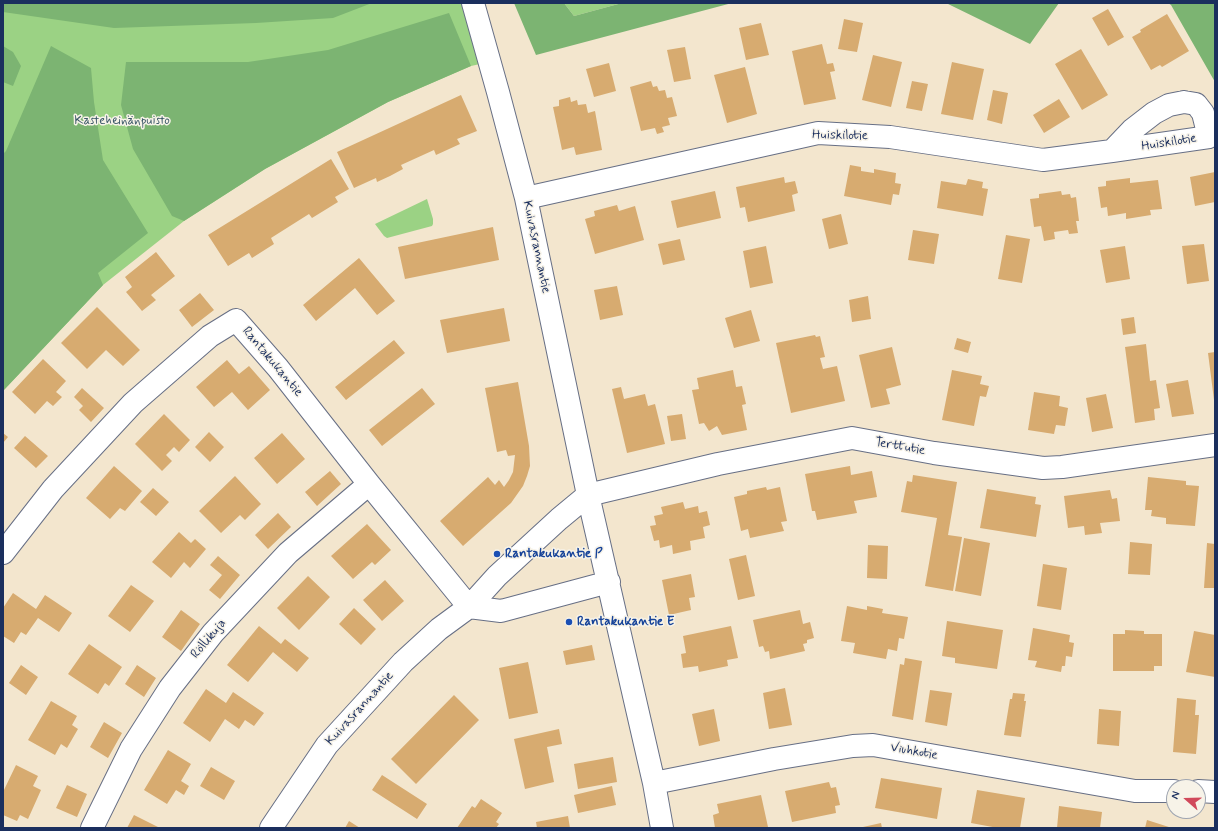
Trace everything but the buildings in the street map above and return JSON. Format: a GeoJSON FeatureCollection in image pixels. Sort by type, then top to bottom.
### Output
{"type":"FeatureCollection","features":[{"type":"Feature","properties":{"kind":"street","name":"Kuivasrannantie"},"geometry":{"type":"LineString","coordinates":[[473,3],[526,198],[588,495],[654,783],[662,828]]}},
{"type":"Feature","properties":{"kind":"street","name":"Huiskilotie"},"geometry":{"type":"LineString","coordinates":[[526,198],[818,133],[890,137],[1042,160],[1112,151]]}},
{"type":"Feature","properties":{"kind":"street","name":"Rantakukantie"},"geometry":{"type":"LineString","coordinates":[[3,553],[53,489],[133,403],[210,336],[236,320],[278,368],[369,484],[469,607]]}},
{"type":"Feature","properties":{"kind":"street","name":"Terttutie"},"geometry":{"type":"LineString","coordinates":[[588,495],[718,464],[852,438],[1043,468],[1062,467],[1215,445]]}},
{"type":"Feature","properties":{"kind":"street","name":"Röllikuja"},"geometry":{"type":"LineString","coordinates":[[92,828],[131,749],[170,688],[213,633],[288,553],[369,484]]}},
{"type":"Feature","properties":{"kind":"street","name":"Kuivasrannantie"},"geometry":{"type":"LineString","coordinates":[[271,828],[327,745],[403,662],[439,629],[469,607],[497,576],[559,519],[588,495]]}},
{"type":"Feature","properties":{"kind":"street"},"geometry":{"type":"LineString","coordinates":[[469,607],[501,611],[609,582]]}},
{"type":"Feature","properties":{"kind":"street","name":"Viuhkotie"},"geometry":{"type":"LineString","coordinates":[[654,783],[774,759],[853,746],[873,745],[1135,790],[1166,791]]}},
{"type":"Feature","properties":{"kind":"green space","name":"Kasteheinänpuisto"},"geometry":{"type":"Polygon","coordinates":[[[3,3],[461,3],[480,64],[471,66],[388,102],[265,169],[184,221],[103,285],[3,391],[3,3]]]}},
{"type":"Feature","properties":{"kind":"green space"},"geometry":{"type":"Polygon","coordinates":[[[3,3],[372,3],[333,18],[256,23],[114,28],[3,12],[3,3]]]}},
{"type":"Feature","properties":{"kind":"green space"},"geometry":{"type":"Polygon","coordinates":[[[514,3],[564,3],[574,16],[622,3],[732,3],[536,55],[514,3]]]}},
{"type":"Feature","properties":{"kind":"green space"},"geometry":{"type":"Polygon","coordinates":[[[564,3],[622,3],[574,16],[564,3]]]}},
{"type":"Feature","properties":{"kind":"green space"},"geometry":{"type":"Polygon","coordinates":[[[946,3],[1059,3],[1030,44],[946,3]]]}},
{"type":"Feature","properties":{"kind":"green space"},"geometry":{"type":"Polygon","coordinates":[[[1168,3],[1215,3],[1215,82],[1171,5],[1168,3]]]}},
{"type":"Feature","properties":{"kind":"green space"},"geometry":{"type":"Polygon","coordinates":[[[449,13],[471,66],[388,102],[265,169],[184,221],[172,216],[133,149],[121,105],[126,62],[248,62],[328,50],[449,13]]]}},
{"type":"Feature","properties":{"kind":"green space"},"geometry":{"type":"Polygon","coordinates":[[[3,46],[13,52],[21,66],[13,86],[3,82],[3,46]]]}},
{"type":"Feature","properties":{"kind":"green space"},"geometry":{"type":"Polygon","coordinates":[[[51,46],[91,68],[94,102],[103,160],[148,233],[98,273],[103,285],[3,391],[3,154],[6,151],[51,46]]]}},
{"type":"Feature","properties":{"kind":"green space"},"geometry":{"type":"Polygon","coordinates":[[[427,199],[433,219],[432,226],[387,238],[375,224],[427,199]]]}},
{"type":"Feature","properties":{"kind":"place","name":"Rantakukantie P"},"geometry":{"type":"Point","coordinates":[497,554]}},
{"type":"Feature","properties":{"kind":"place","name":"Rantakukantie E"},"geometry":{"type":"Point","coordinates":[569,622]}}]}
